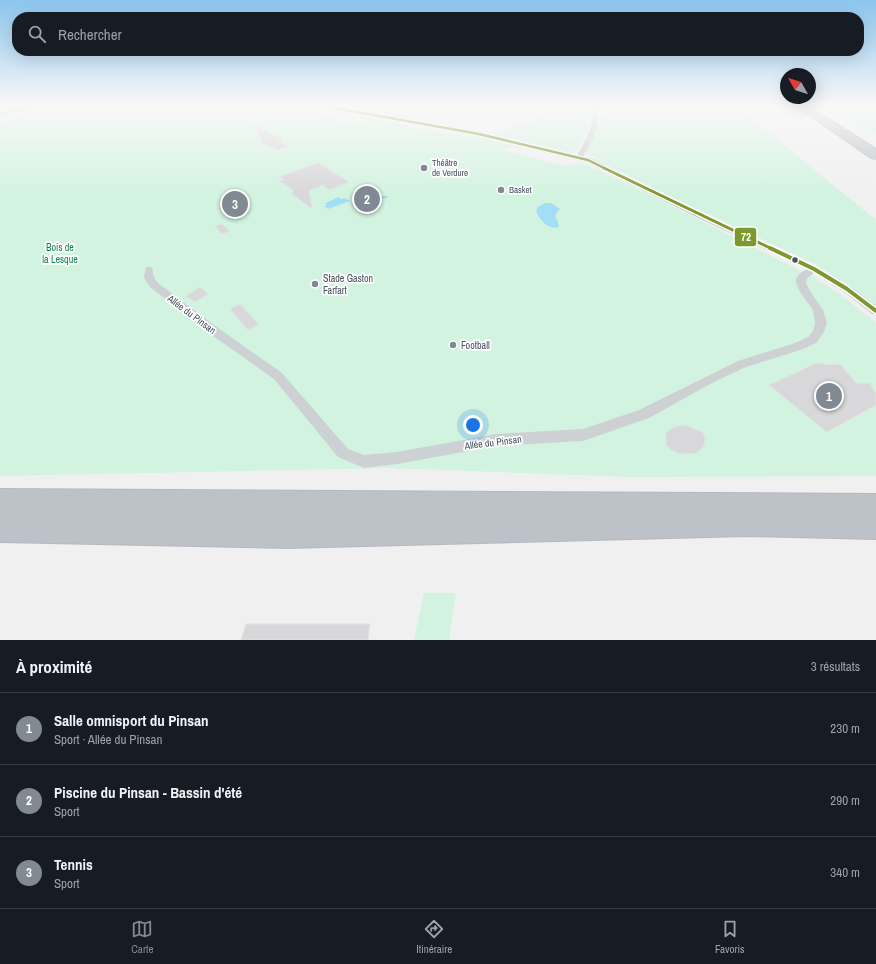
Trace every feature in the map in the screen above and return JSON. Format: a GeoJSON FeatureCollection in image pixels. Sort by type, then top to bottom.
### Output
{"type":"FeatureCollection","features":[{"type":"Feature","properties":{"kind":"highway"},"geometry":{"type":"LineString","coordinates":[[845,135],[876,155]]}},
{"type":"Feature","properties":{"kind":"highway"},"geometry":{"type":"LineString","coordinates":[[856,135],[876,148]]}},
{"type":"Feature","properties":{"kind":"highway"},"geometry":{"type":"LineString","coordinates":[[0,502],[876,508]]}},
{"type":"Feature","properties":{"kind":"highway"},"geometry":{"type":"LineString","coordinates":[[0,528],[287,533],[746,522],[876,525]]}},
{"type":"Feature","properties":{"kind":"street"},"geometry":{"type":"LineString","coordinates":[[483,135],[579,158],[607,169],[664,198],[814,269],[847,289],[876,311]]}},
{"type":"Feature","properties":{"kind":"street"},"geometry":{"type":"LineString","coordinates":[[579,158],[590,135]]}},
{"type":"Feature","properties":{"kind":"street","name":"Allée du Pinsan"},"geometry":{"type":"LineString","coordinates":[[149,269],[149,278],[154,285],[210,328],[278,376],[343,452],[364,462],[397,458],[496,440],[584,435],[644,414],[742,364],[799,346],[812,340],[818,332],[821,323],[817,309],[805,292],[801,280],[803,276],[814,269]]}},
{"type":"Feature","properties":{"kind":"green space","name":"Bois de la Lesque"},"geometry":{"type":"Polygon","coordinates":[[[0,135],[459,135],[514,145],[502,150],[565,166],[578,163],[613,177],[812,276],[840,294],[876,323],[876,476],[630,477],[388,468],[0,476],[0,135]]]}},
{"type":"Feature","properties":{"kind":"green space"},"geometry":{"type":"Polygon","coordinates":[[[498,135],[585,135],[576,152],[570,153],[498,135]]]}},
{"type":"Feature","properties":{"kind":"green space"},"geometry":{"type":"Polygon","coordinates":[[[593,135],[772,135],[876,220],[876,307],[850,286],[815,264],[676,199],[595,159],[597,158],[586,153],[593,135]]]}},
{"type":"Feature","properties":{"kind":"green space"},"geometry":{"type":"Polygon","coordinates":[[[424,593],[456,593],[449,640],[414,640],[424,593]]]}},
{"type":"Feature","properties":{"kind":"water"},"geometry":{"type":"Polygon","coordinates":[[[363,192],[381,193],[380,196],[388,196],[387,198],[372,200],[371,204],[368,206],[357,206],[356,204],[359,200],[353,197],[355,194],[363,192]]]}},
{"type":"Feature","properties":{"kind":"water"},"geometry":{"type":"Polygon","coordinates":[[[339,197],[350,201],[328,209],[324,206],[327,205],[325,203],[339,197]]]}},
{"type":"Feature","properties":{"kind":"water"},"geometry":{"type":"Polygon","coordinates":[[[545,203],[551,203],[560,209],[556,216],[559,226],[556,228],[543,222],[536,211],[538,207],[545,203]]]}},
{"type":"Feature","properties":{"kind":"building"},"geometry":{"type":"Polygon","coordinates":[[[259,135],[273,135],[284,140],[279,142],[289,146],[279,150],[263,144],[259,135]]]}},
{"type":"Feature","properties":{"kind":"building"},"geometry":{"type":"Polygon","coordinates":[[[318,163],[349,182],[329,190],[323,185],[309,191],[312,209],[291,193],[294,191],[279,181],[284,180],[279,177],[318,163]]]}},
{"type":"Feature","properties":{"kind":"building"},"geometry":{"type":"Polygon","coordinates":[[[222,224],[230,231],[222,234],[215,226],[222,224]]]}},
{"type":"Feature","properties":{"kind":"building"},"geometry":{"type":"Polygon","coordinates":[[[200,287],[208,294],[195,302],[186,296],[200,287]]]}},
{"type":"Feature","properties":{"kind":"building"},"geometry":{"type":"Polygon","coordinates":[[[240,304],[259,324],[248,330],[230,309],[240,304]]]}},
{"type":"Feature","properties":{"kind":"building"},"geometry":{"type":"Polygon","coordinates":[[[817,363],[830,365],[840,364],[857,384],[870,383],[876,392],[876,405],[827,432],[769,385],[817,363]]]}},
{"type":"Feature","properties":{"kind":"building"},"geometry":{"type":"Polygon","coordinates":[[[685,425],[702,432],[705,438],[704,446],[697,453],[681,454],[671,450],[666,444],[666,433],[674,427],[685,425]]]}},
{"type":"Feature","properties":{"kind":"building"},"geometry":{"type":"Polygon","coordinates":[[[246,624],[370,624],[368,640],[241,640],[246,624]]]}},
{"type":"Feature","properties":{"kind":"transit line","name":"72"},"geometry":{"type":"LineString","coordinates":[[483,135],[588,160],[699,215],[814,269],[847,289],[876,311]]}},
{"type":"Feature","properties":{"kind":"place","name":"Théâtre de Verdure"},"geometry":{"type":"Point","coordinates":[424,168]}},
{"type":"Feature","properties":{"kind":"place","name":"Basket"},"geometry":{"type":"Point","coordinates":[501,190]}},
{"type":"Feature","properties":{"kind":"place","name":"Piscine du Pinsan - Bassin d'été"},"geometry":{"type":"Point","coordinates":[367,199]}},
{"type":"Feature","properties":{"kind":"place","name":"Tennis"},"geometry":{"type":"Point","coordinates":[235,204]}},
{"type":"Feature","properties":{"kind":"place","name":"Stade Gaston Farfart"},"geometry":{"type":"Point","coordinates":[315,284]}},
{"type":"Feature","properties":{"kind":"place","name":"Football"},"geometry":{"type":"Point","coordinates":[453,345]}},
{"type":"Feature","properties":{"kind":"place","name":"Salle omnisport du Pinsan"},"geometry":{"type":"Point","coordinates":[829,396]}}]}
